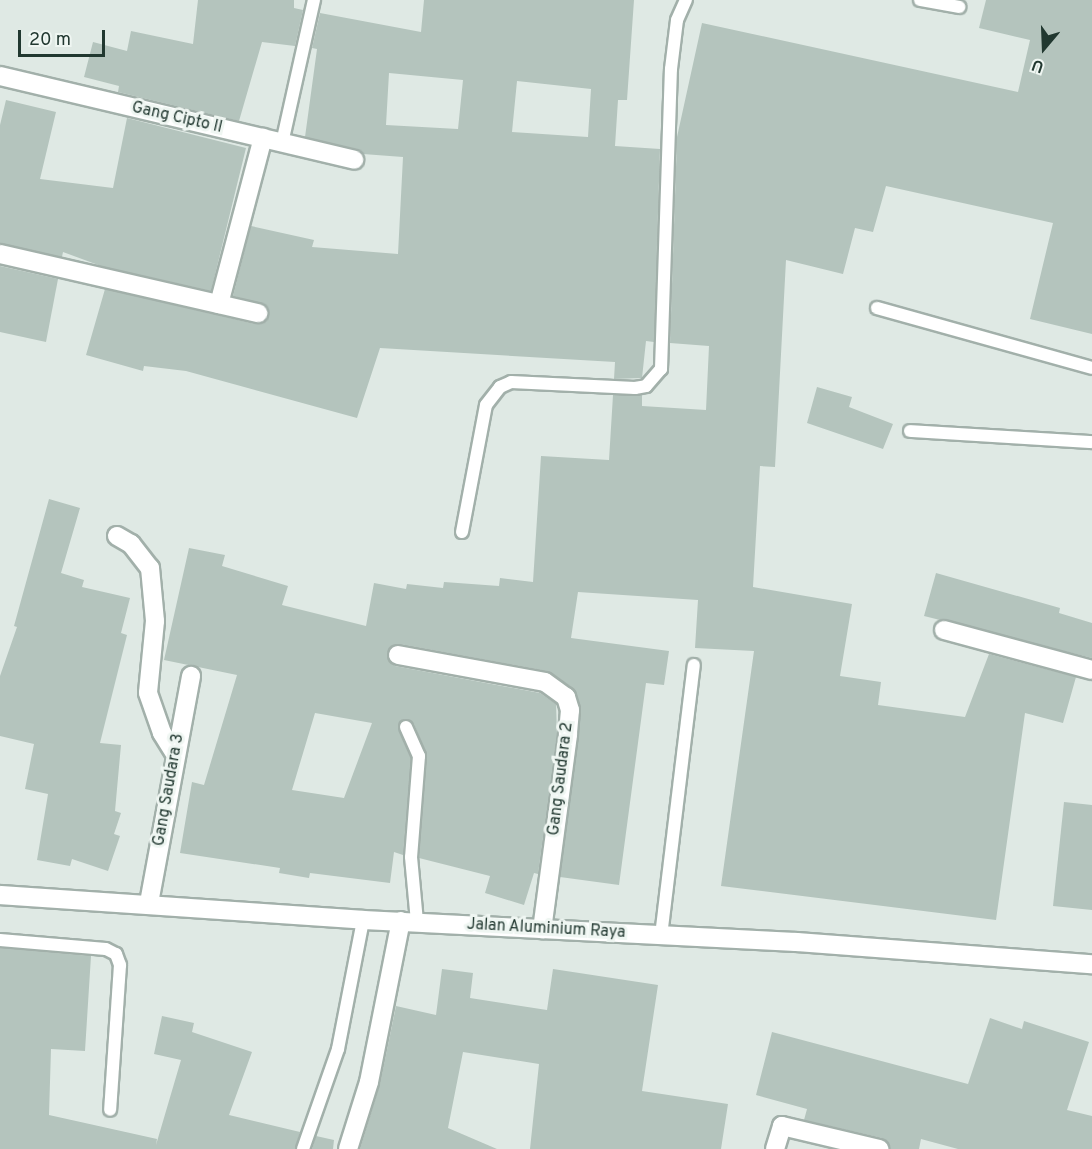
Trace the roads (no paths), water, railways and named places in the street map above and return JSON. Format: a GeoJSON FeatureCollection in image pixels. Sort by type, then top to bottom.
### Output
{"type":"FeatureCollection","features":[{"type":"Feature","properties":{"kind":"street","name":"Gang Cipto II"},"geometry":{"type":"LineString","coordinates":[[0,76],[354,160]]}},
{"type":"Feature","properties":{"kind":"street"},"geometry":{"type":"LineString","coordinates":[[219,304],[263,138]]}},
{"type":"Feature","properties":{"kind":"street"},"geometry":{"type":"LineString","coordinates":[[0,254],[258,313]]}},
{"type":"Feature","properties":{"kind":"street"},"geometry":{"type":"LineString","coordinates":[[117,536],[131,544],[150,568],[155,621],[148,693],[162,733],[174,752]]}},
{"type":"Feature","properties":{"kind":"street"},"geometry":{"type":"LineString","coordinates":[[944,630],[1092,670]]}},
{"type":"Feature","properties":{"kind":"street","name":"Gang Saudara 2"},"geometry":{"type":"LineString","coordinates":[[398,655],[545,682],[566,697],[570,710],[568,735],[542,929]]}},
{"type":"Feature","properties":{"kind":"street","name":"Gang Saudara 3"},"geometry":{"type":"LineString","coordinates":[[149,903],[174,752],[191,676]]}},
{"type":"Feature","properties":{"kind":"street","name":"Jalan Aluminium Raya"},"geometry":{"type":"LineString","coordinates":[[0,895],[149,903],[363,920],[661,936],[1092,964]]}},
{"type":"Feature","properties":{"kind":"street"},"geometry":{"type":"LineString","coordinates":[[348,1149],[369,1082],[409,922]]}},
{"type":"Feature","properties":{"kind":"street"},"geometry":{"type":"LineString","coordinates":[[775,1149],[782,1126],[879,1149]]}},
{"type":"Feature","properties":{"kind":"lane"},"geometry":{"type":"LineString","coordinates":[[282,143],[314,0]]}},
{"type":"Feature","properties":{"kind":"lane"},"geometry":{"type":"LineString","coordinates":[[462,532],[486,405],[500,387],[511,382],[635,388],[646,386],[661,369],[670,69],[677,20],[686,0]]}},
{"type":"Feature","properties":{"kind":"lane"},"geometry":{"type":"LineString","coordinates":[[920,0],[959,7]]}},
{"type":"Feature","properties":{"kind":"lane"},"geometry":{"type":"LineString","coordinates":[[878,308],[1092,368]]}},
{"type":"Feature","properties":{"kind":"lane"},"geometry":{"type":"LineString","coordinates":[[910,431],[1092,442]]}},
{"type":"Feature","properties":{"kind":"lane"},"geometry":{"type":"LineString","coordinates":[[661,936],[694,665]]}},
{"type":"Feature","properties":{"kind":"lane"},"geometry":{"type":"LineString","coordinates":[[406,727],[419,756],[411,857],[409,922]]}},
{"type":"Feature","properties":{"kind":"lane"},"geometry":{"type":"LineString","coordinates":[[303,1149],[338,1049],[363,920]]}},
{"type":"Feature","properties":{"kind":"lane"},"geometry":{"type":"LineString","coordinates":[[0,940],[106,949],[119,960],[110,1110]]}}]}
